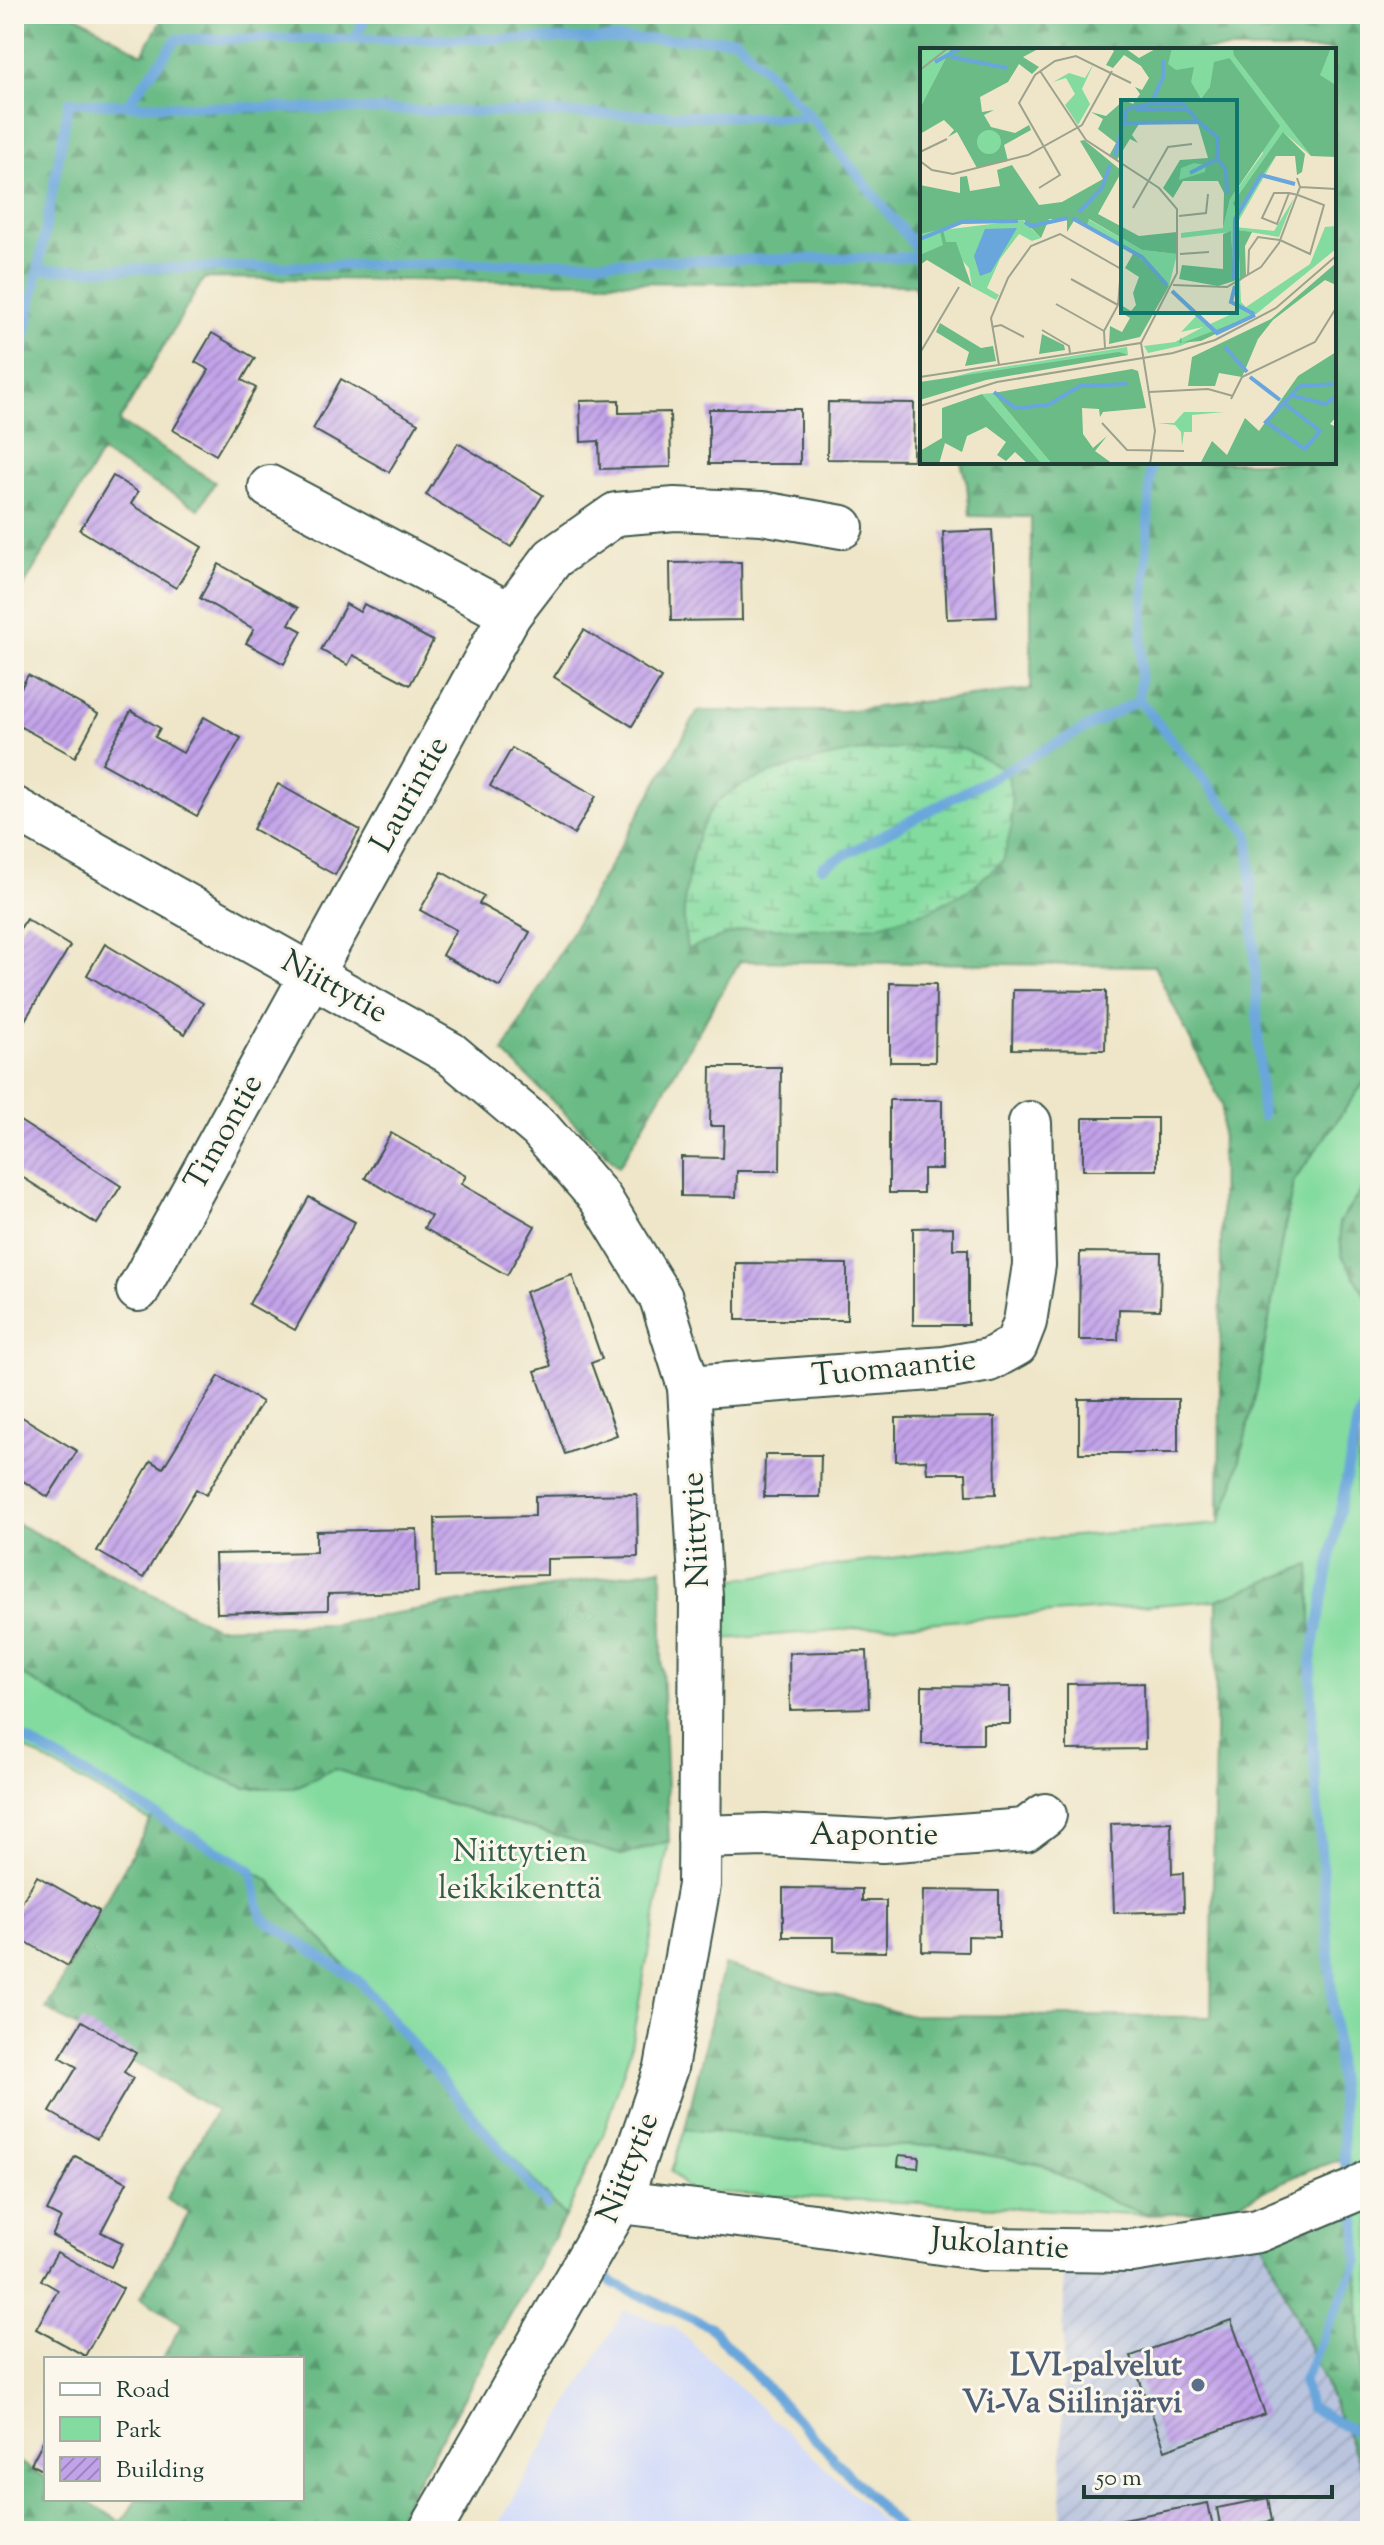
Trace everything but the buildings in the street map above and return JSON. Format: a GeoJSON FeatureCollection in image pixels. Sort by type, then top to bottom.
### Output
{"type":"FeatureCollection","features":[{"type":"Feature","properties":{"kind":"street"},"geometry":{"type":"LineString","coordinates":[[270,487],[510,614]]}},
{"type":"Feature","properties":{"kind":"street","name":"Laurintie"},"geometry":{"type":"LineString","coordinates":[[311,976],[510,614],[553,558],[616,514],[675,509],[762,513],[842,527]]}},
{"type":"Feature","properties":{"kind":"street","name":"Niittytie"},"geometry":{"type":"LineString","coordinates":[[14,808],[450,1053],[540,1129],[600,1198],[661,1298],[689,1387],[701,1597],[699,1885],[666,2068],[620,2202],[430,2531]]}},
{"type":"Feature","properties":{"kind":"street","name":"Timontie"},"geometry":{"type":"LineString","coordinates":[[138,1290],[311,976]]}},
{"type":"Feature","properties":{"kind":"street","name":"Tuomaantie"},"geometry":{"type":"LineString","coordinates":[[689,1387],[945,1368],[989,1360],[1016,1345],[1025,1322],[1034,1265],[1030,1123]]}},
{"type":"Feature","properties":{"kind":"street","name":"Aapontie"},"geometry":{"type":"LineString","coordinates":[[699,1837],[765,1835],[882,1841],[1025,1830],[1045,1815]]}},
{"type":"Feature","properties":{"kind":"street","name":"Jukolantie"},"geometry":{"type":"LineString","coordinates":[[620,2202],[983,2249],[1132,2251],[1258,2231],[1356,2190],[1370,2181]]}},
{"type":"Feature","properties":{"kind":"shaded area"},"geometry":{"type":"Polygon","coordinates":[[[1370,1399],[1370,1512],[1357,1512],[1358,1417],[1370,1399]]]}},
{"type":"Feature","properties":{"kind":"shaded area"},"geometry":{"type":"Polygon","coordinates":[[[1356,2190],[1370,2531],[1061,2531],[1064,2290],[1060,2250],[1356,2190]]]}},
{"type":"Feature","properties":{"kind":"shaded area"},"geometry":{"type":"Polygon","coordinates":[[[624,2310],[675,2327],[893,2531],[494,2531],[624,2310]]]}},
{"type":"Feature","properties":{"kind":"green space"},"geometry":{"type":"Polygon","coordinates":[[[14,14],[74,14],[142,54],[165,14],[1370,14],[1370,1074],[1293,1182],[1257,1388],[1234,1484],[1219,1525],[1222,1104],[1154,966],[740,961],[619,1167],[503,1052],[698,711],[843,711],[1031,689],[1031,517],[970,516],[962,464],[1336,464],[1336,48],[920,48],[920,307],[914,285],[204,278],[119,422],[215,482],[199,509],[101,453],[14,603],[14,14]]]}},
{"type":"Feature","properties":{"kind":"green space"},"geometry":{"type":"Polygon","coordinates":[[[924,747],[964,749],[1007,770],[1012,824],[1003,861],[970,889],[931,910],[876,926],[748,928],[687,949],[684,906],[693,856],[706,819],[725,796],[761,777],[827,758],[870,750],[924,747]]]}},
{"type":"Feature","properties":{"kind":"green space"},"geometry":{"type":"Polygon","coordinates":[[[1370,1074],[1370,1178],[1339,1223],[1342,1255],[1370,1303],[1370,1399],[1358,1417],[1357,1512],[1370,1513],[1370,2531],[1365,2531],[1356,2190],[1343,2159],[1313,1746],[1310,1565],[1217,1600],[712,1640],[714,1582],[1026,1540],[1219,1524],[1234,1484],[1257,1388],[1293,1182],[1370,1074]]]}},
{"type":"Feature","properties":{"kind":"green space"},"geometry":{"type":"Polygon","coordinates":[[[1370,1178],[1370,1303],[1342,1255],[1339,1223],[1370,1178]]]}},
{"type":"Feature","properties":{"kind":"green space"},"geometry":{"type":"Polygon","coordinates":[[[14,1522],[215,1627],[332,1624],[662,1568],[662,1665],[669,1841],[622,1855],[334,1769],[294,1788],[245,1788],[140,1745],[14,1670],[14,1522]]]}},
{"type":"Feature","properties":{"kind":"green space"},"geometry":{"type":"Polygon","coordinates":[[[1310,1565],[1313,1746],[1343,2159],[1311,2169],[1221,2211],[1151,2215],[1115,2203],[1042,2165],[934,2145],[848,2147],[685,2129],[724,1965],[908,2015],[1211,2017],[1217,1600],[1310,1565]]]}},
{"type":"Feature","properties":{"kind":"green space","name":"Niittytien leikkikenttä"},"geometry":{"type":"Polygon","coordinates":[[[14,1670],[140,1745],[334,1769],[622,1855],[669,1841],[630,2051],[603,2135],[565,2217],[270,1881],[154,1814],[152,1821],[149,1820],[14,1742],[14,1670]]]}},
{"type":"Feature","properties":{"kind":"green space"},"geometry":{"type":"Polygon","coordinates":[[[154,1814],[270,1881],[565,2217],[389,2531],[14,2531],[14,2459],[44,2477],[44,2501],[86,2501],[122,2522],[136,2501],[304,2501],[304,2357],[163,2357],[182,2324],[140,2298],[189,2213],[166,2199],[216,2111],[46,2009],[154,1814]]]}},
{"type":"Feature","properties":{"kind":"green space"},"geometry":{"type":"Polygon","coordinates":[[[685,2129],[848,2147],[934,2145],[1042,2165],[1115,2203],[1151,2215],[689,2191],[671,2171],[685,2129]]]}},
{"type":"Feature","properties":{"kind":"green space"},"geometry":{"type":"Polygon","coordinates":[[[1356,2190],[1363,2471],[1258,2231],[1356,2190]]]}},
{"type":"Feature","properties":{"kind":"waterway"},"geometry":{"type":"LineString","coordinates":[[14,400],[69,102],[127,105],[177,39],[355,39],[367,14]]}},
{"type":"Feature","properties":{"kind":"waterway"},"geometry":{"type":"LineString","coordinates":[[355,39],[736,39],[812,118],[920,253]]}},
{"type":"Feature","properties":{"kind":"waterway"},"geometry":{"type":"LineString","coordinates":[[127,105],[812,118]]}},
{"type":"Feature","properties":{"kind":"waterway"},"geometry":{"type":"LineString","coordinates":[[38,270],[920,257]]}},
{"type":"Feature","properties":{"kind":"waterway"},"geometry":{"type":"LineString","coordinates":[[822,867],[1139,700],[1151,464]]}},
{"type":"Feature","properties":{"kind":"waterway"},"geometry":{"type":"LineString","coordinates":[[1139,700],[1249,835],[1262,1116]]}},
{"type":"Feature","properties":{"kind":"waterway"},"geometry":{"type":"LineString","coordinates":[[1345,2165],[1313,1745],[1311,1661],[1358,1417],[1370,1397]]}},
{"type":"Feature","properties":{"kind":"waterway"},"geometry":{"type":"LineString","coordinates":[[14,1733],[251,1870],[262,1918],[359,1981],[547,2205]]}},
{"type":"Feature","properties":{"kind":"waterway"},"geometry":{"type":"LineString","coordinates":[[1356,2219],[1358,2261],[1303,2381],[1310,2407],[1370,2440]]}},
{"type":"Feature","properties":{"kind":"waterway"},"geometry":{"type":"LineString","coordinates":[[608,2278],[709,2326],[902,2531]]}},
{"type":"Feature","properties":{"kind":"place","name":"LVI-palvelut Vi-Va Siilinjärvi"},"geometry":{"type":"Point","coordinates":[1198,2385]}}]}
